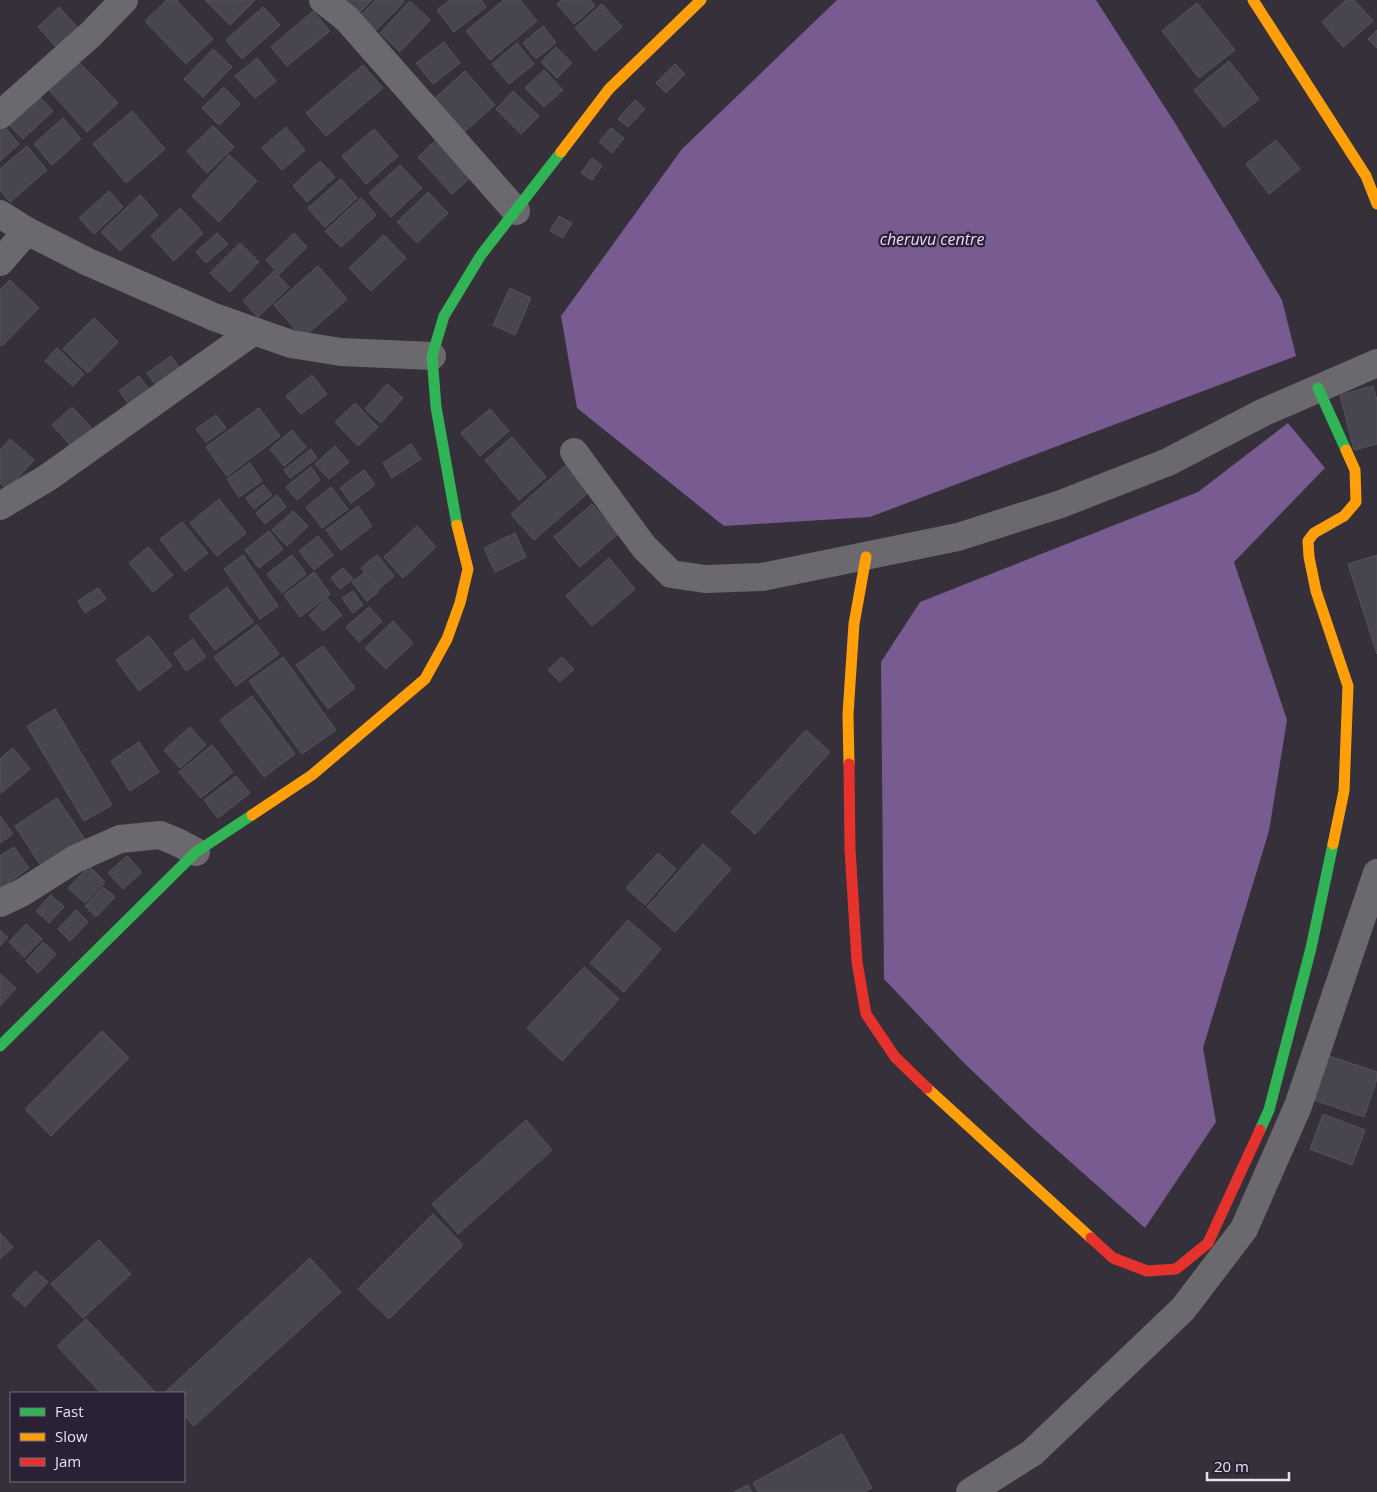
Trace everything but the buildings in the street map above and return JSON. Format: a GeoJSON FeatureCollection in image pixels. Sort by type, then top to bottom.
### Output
{"type":"FeatureCollection","features":[{"type":"Feature","properties":{"kind":"street"},"geometry":{"type":"LineString","coordinates":[[0,115],[90,34],[124,0]]}},
{"type":"Feature","properties":{"kind":"street"},"geometry":{"type":"LineString","coordinates":[[323,0],[347,19],[516,211]]}},
{"type":"Feature","properties":{"kind":"street"},"geometry":{"type":"LineString","coordinates":[[0,1046],[196,852],[312,775],[425,679],[448,639],[460,603],[468,569],[457,523],[436,407],[432,356],[444,316],[481,255],[609,89],[701,0]]}},
{"type":"Feature","properties":{"kind":"street"},"geometry":{"type":"LineString","coordinates":[[1254,0],[1371,172],[1377,204]]}},
{"type":"Feature","properties":{"kind":"street"},"geometry":{"type":"LineString","coordinates":[[0,214],[27,231],[97,266],[214,317],[291,344],[341,352],[432,356]]}},
{"type":"Feature","properties":{"kind":"street"},"geometry":{"type":"LineString","coordinates":[[0,262],[27,231]]}},
{"type":"Feature","properties":{"kind":"street"},"geometry":{"type":"LineString","coordinates":[[0,506],[47,478],[254,331]]}},
{"type":"Feature","properties":{"kind":"street"},"geometry":{"type":"LineString","coordinates":[[574,452],[644,547],[671,574],[705,579],[762,577],[958,537],[1061,504],[1168,462],[1264,412],[1377,363]]}},
{"type":"Feature","properties":{"kind":"street"},"geometry":{"type":"LineString","coordinates":[[866,557],[854,624],[848,714],[852,868],[857,962],[866,1014],[895,1058],[1113,1258],[1147,1271],[1176,1269],[1208,1243],[1269,1110],[1310,948],[1344,791],[1348,686],[1316,591],[1309,557],[1308,541],[1314,533],[1344,516],[1356,502],[1355,470],[1318,388]]}},
{"type":"Feature","properties":{"kind":"street"},"geometry":{"type":"LineString","coordinates":[[0,903],[23,892],[75,859],[120,839],[160,836],[196,852]]}},
{"type":"Feature","properties":{"kind":"street"},"geometry":{"type":"LineString","coordinates":[[970,1492],[1032,1453],[1183,1309],[1244,1229],[1298,1106],[1377,873]]}},
{"type":"Feature","properties":{"kind":"water","name":"cheruvu centre"},"geometry":{"type":"Polygon","coordinates":[[[837,0],[1096,0],[1175,123],[1282,300],[1296,356],[870,517],[724,526],[577,408],[561,316],[682,149],[837,0]]]}},
{"type":"Feature","properties":{"kind":"water"},"geometry":{"type":"Polygon","coordinates":[[[1288,423],[1325,468],[1234,562],[1287,720],[1269,831],[1203,1048],[1216,1122],[1145,1228],[1030,1126],[962,1061],[884,979],[881,662],[920,602],[1198,492],[1288,423]]]}},
{"type":"Feature","properties":{"kind":"traffic: fast"},"geometry":{"type":"LineString","coordinates":[[457,525],[436,407],[432,356],[444,316],[481,255],[561,152]]}},
{"type":"Feature","properties":{"kind":"traffic: fast"},"geometry":{"type":"LineString","coordinates":[[1318,388],[1346,450]]}},
{"type":"Feature","properties":{"kind":"traffic: fast"},"geometry":{"type":"LineString","coordinates":[[0,1046],[196,852],[252,815]]}},
{"type":"Feature","properties":{"kind":"traffic: fast"},"geometry":{"type":"LineString","coordinates":[[1260,1130],[1269,1110],[1311,948],[1333,844]]}},
{"type":"Feature","properties":{"kind":"traffic: slow"},"geometry":{"type":"LineString","coordinates":[[561,152],[609,89],[701,0]]}},
{"type":"Feature","properties":{"kind":"traffic: slow"},"geometry":{"type":"LineString","coordinates":[[1253,0],[1366,176],[1377,204]]}},
{"type":"Feature","properties":{"kind":"traffic: slow"},"geometry":{"type":"LineString","coordinates":[[1333,844],[1344,791],[1348,686],[1316,591],[1309,557],[1308,541],[1314,533],[1344,516],[1356,502],[1355,470],[1346,450]]}},
{"type":"Feature","properties":{"kind":"traffic: slow"},"geometry":{"type":"LineString","coordinates":[[252,815],[312,775],[425,679],[447,639],[460,603],[468,569],[457,525]]}},
{"type":"Feature","properties":{"kind":"traffic: slow"},"geometry":{"type":"LineString","coordinates":[[849,764],[848,714],[854,624],[866,557]]}},
{"type":"Feature","properties":{"kind":"traffic: slow"},"geometry":{"type":"LineString","coordinates":[[927,1088],[1091,1238]]}},
{"type":"Feature","properties":{"kind":"traffic: jam"},"geometry":{"type":"LineString","coordinates":[[849,764],[850,849],[857,962],[866,1014],[895,1057],[927,1088]]}},
{"type":"Feature","properties":{"kind":"traffic: jam"},"geometry":{"type":"LineString","coordinates":[[1091,1238],[1113,1258],[1147,1271],[1176,1269],[1208,1243],[1260,1130]]}}]}
